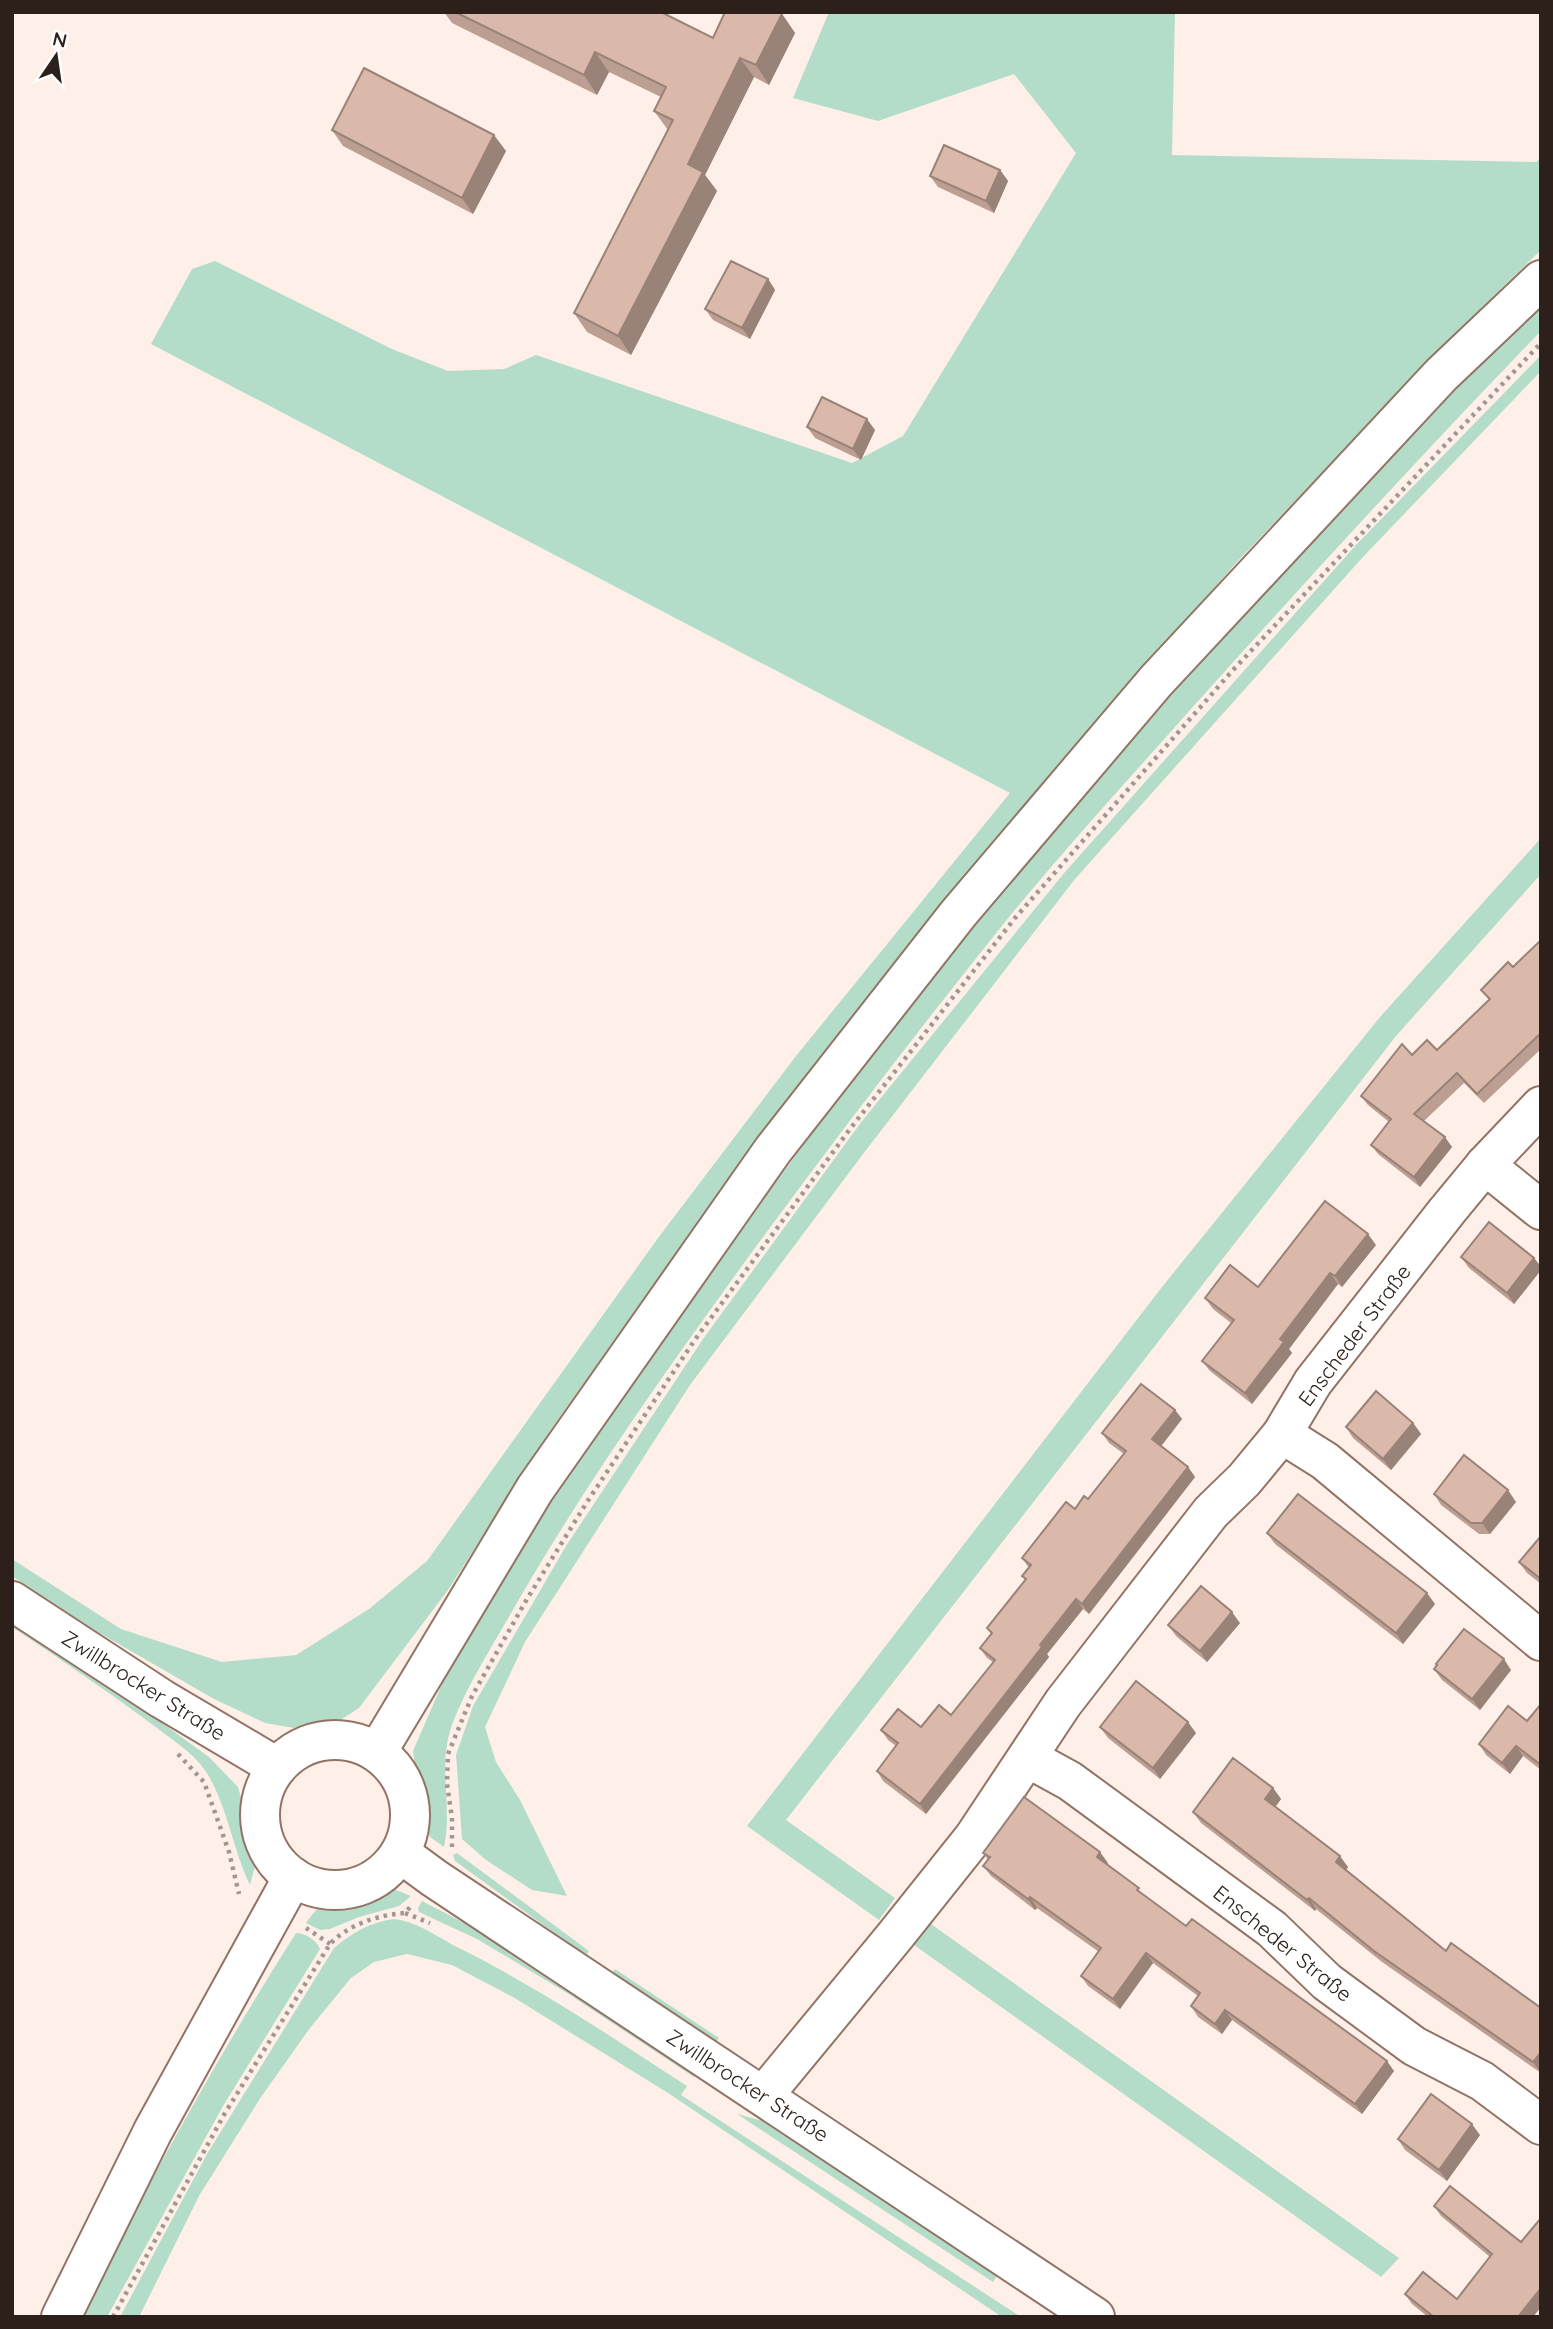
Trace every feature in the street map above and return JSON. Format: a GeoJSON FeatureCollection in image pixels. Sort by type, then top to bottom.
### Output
{"type":"FeatureCollection","features":[{"type":"Feature","properties":{"kind":"main road"},"geometry":{"type":"LineString","coordinates":[[377,1752],[535,1489],[773,1150],[958,914],[1165,671],[1441,375],[1541,280]]}},
{"type":"Feature","properties":{"kind":"main road","name":"Enscheder Straße"},"geometry":{"type":"LineString","coordinates":[[764,2095],[974,1836],[1063,1703],[1211,1512],[1244,1480],[1282,1434],[1314,1382],[1428,1237],[1485,1166],[1541,1106]]}},
{"type":"Feature","properties":{"kind":"main road"},"geometry":{"type":"LineString","coordinates":[[1485,1166],[1541,1210]]}},
{"type":"Feature","properties":{"kind":"main road"},"geometry":{"type":"LineString","coordinates":[[1282,1434],[1325,1461],[1541,1641]]}},
{"type":"Feature","properties":{"kind":"main road","name":"Zwillbrocker Straße"},"geometry":{"type":"LineString","coordinates":[[12,1601],[162,1699],[277,1767]]}},
{"type":"Feature","properties":{"kind":"main road"},"geometry":{"type":"LineString","coordinates":[[335,1740],[357,1743],[377,1752],[394,1767],[405,1787],[410,1809],[409,1831],[400,1853],[385,1872],[364,1884],[340,1890],[316,1887],[293,1877],[278,1863],[267,1846],[261,1825],[260,1804],[266,1784],[277,1767],[293,1752],[313,1742],[335,1740]]}},
{"type":"Feature","properties":{"kind":"main road","name":"Enscheder Straße"},"geometry":{"type":"LineString","coordinates":[[1028,1758],[1070,1781],[1272,1929],[1327,1982],[1414,2046],[1482,2081],[1541,2125]]}},
{"type":"Feature","properties":{"kind":"main road","name":"Zwillbrocker Straße"},"geometry":{"type":"LineString","coordinates":[[400,1853],[1095,2317]]}},
{"type":"Feature","properties":{"kind":"main road"},"geometry":{"type":"LineString","coordinates":[[61,2317],[153,2131],[293,1877]]}},
{"type":"Feature","properties":{"kind":"path"},"geometry":{"type":"LineString","coordinates":[[113,2317],[218,2125],[330,1944],[348,1929],[392,1914],[405,1913],[434,1878],[454,1844],[447,1784],[448,1754],[472,1696],[527,1599],[587,1502],[694,1341],[850,1129],[1015,918],[1233,670],[1541,343]]}},
{"type":"Feature","properties":{"kind":"path"},"geometry":{"type":"LineString","coordinates":[[167,1747],[178,1754],[204,1782],[229,1852],[240,1896],[302,1926],[330,1944]]}},
{"type":"Feature","properties":{"kind":"green space"},"geometry":{"type":"Polygon","coordinates":[[[829,12],[1175,12],[1172,155],[1536,162],[1541,157],[1541,250],[1446,342],[1235,564],[1023,808],[844,1026],[665,1268],[552,1428],[448,1590],[359,1708],[337,1722],[294,1728],[265,1723],[214,1699],[77,1620],[12,1576],[12,1559],[121,1629],[222,1662],[296,1655],[369,1609],[427,1561],[658,1238],[796,1056],[1010,793],[151,344],[192,269],[215,261],[392,349],[448,371],[504,369],[536,355],[852,463],[903,436],[1076,153],[1014,74],[878,121],[793,98],[829,12]]]}},
{"type":"Feature","properties":{"kind":"green space"},"geometry":{"type":"Polygon","coordinates":[[[1541,301],[1541,331],[1321,566],[1053,864],[891,1066],[740,1269],[603,1465],[555,1539],[479,1669],[464,1697],[448,1741],[444,1847],[430,1837],[421,1816],[413,1751],[449,1668],[541,1510],[643,1360],[937,966],[1116,752],[1331,516],[1541,301]]]}},
{"type":"Feature","properties":{"kind":"green space"},"geometry":{"type":"Polygon","coordinates":[[[1541,355],[1541,371],[1362,558],[1075,879],[863,1154],[690,1385],[525,1642],[485,1727],[496,1762],[520,1800],[567,1896],[532,1890],[486,1860],[462,1839],[456,1755],[473,1706],[566,1546],[703,1339],[862,1121],[1065,872],[1355,546],[1541,355]]]}},
{"type":"Feature","properties":{"kind":"green space"},"geometry":{"type":"Polygon","coordinates":[[[1541,838],[1541,874],[1396,1036],[786,1820],[895,1898],[879,1920],[747,1826],[1162,1287],[1380,1017],[1541,838]]]}},
{"type":"Feature","properties":{"kind":"green space"},"geometry":{"type":"Polygon","coordinates":[[[12,1618],[209,1757],[238,1787],[250,1829],[255,1866],[250,1885],[215,1788],[197,1760],[136,1712],[12,1627],[12,1618]]]}},
{"type":"Feature","properties":{"kind":"green space"},"geometry":{"type":"Polygon","coordinates":[[[457,1853],[589,1951],[586,1956],[455,1861],[453,1855],[457,1853]]]}},
{"type":"Feature","properties":{"kind":"green space"},"geometry":{"type":"Polygon","coordinates":[[[372,1888],[396,1890],[411,1896],[399,1906],[359,1917],[330,1929],[320,1930],[306,1923],[327,1902],[342,1895],[372,1888]]]}},
{"type":"Feature","properties":{"kind":"green space"},"geometry":{"type":"Polygon","coordinates":[[[422,1901],[528,1960],[700,2067],[694,2077],[567,1993],[477,1939],[419,1912],[422,1901]]]}},
{"type":"Feature","properties":{"kind":"green space"},"geometry":{"type":"Polygon","coordinates":[[[394,1919],[417,1925],[483,1960],[601,2030],[687,2086],[681,2095],[1021,2317],[1002,2317],[668,2093],[513,1997],[452,1965],[407,1954],[374,1962],[351,1978],[310,2028],[261,2097],[199,2196],[139,2317],[120,2317],[207,2154],[334,1948],[362,1929],[394,1919]]]}},
{"type":"Feature","properties":{"kind":"green space"},"geometry":{"type":"Polygon","coordinates":[[[924,1919],[1399,2258],[1381,2277],[907,1940],[924,1919]]]}},
{"type":"Feature","properties":{"kind":"green space"},"geometry":{"type":"Polygon","coordinates":[[[296,1933],[310,1938],[320,1949],[223,2106],[107,2317],[79,2317],[183,2122],[296,1933]]]}},
{"type":"Feature","properties":{"kind":"green space"},"geometry":{"type":"Polygon","coordinates":[[[615,1969],[719,2038],[714,2045],[612,1973],[615,1969]]]}},
{"type":"Feature","properties":{"kind":"green space"},"geometry":{"type":"Polygon","coordinates":[[[737,2114],[770,2123],[999,2273],[993,2282],[737,2114]]]}},
{"type":"Feature","properties":{"kind":"building"},"geometry":{"type":"Polygon","coordinates":[[[455,12],[661,12],[713,38],[725,12],[782,14],[756,65],[740,58],[688,164],[703,172],[618,336],[574,313],[673,120],[654,111],[666,87],[595,52],[584,75],[455,12]]]}},
{"type":"Feature","properties":{"kind":"building"},"geometry":{"type":"Polygon","coordinates":[[[364,68],[494,135],[462,198],[332,130],[364,68]]]}},
{"type":"Feature","properties":{"kind":"building"},"geometry":{"type":"Polygon","coordinates":[[[944,145],[1000,170],[986,201],[930,176],[944,145]]]}},
{"type":"Feature","properties":{"kind":"building"},"geometry":{"type":"Polygon","coordinates":[[[731,261],[768,279],[742,328],[705,309],[731,261]]]}},
{"type":"Feature","properties":{"kind":"building"},"geometry":{"type":"Polygon","coordinates":[[[822,397],[867,419],[853,449],[807,427],[822,397]]]}},
{"type":"Feature","properties":{"kind":"building"},"geometry":{"type":"Polygon","coordinates":[[[1541,940],[1541,1033],[1477,1094],[1457,1073],[1414,1114],[1445,1137],[1414,1177],[1371,1145],[1391,1119],[1361,1096],[1402,1044],[1412,1055],[1427,1040],[1437,1050],[1490,999],[1481,990],[1508,962],[1513,967],[1541,940]]]}},
{"type":"Feature","properties":{"kind":"building"},"geometry":{"type":"Polygon","coordinates":[[[1325,1201],[1368,1234],[1335,1276],[1330,1273],[1280,1339],[1284,1342],[1245,1393],[1202,1361],[1234,1320],[1205,1298],[1230,1265],[1258,1287],[1325,1201]]]}},
{"type":"Feature","properties":{"kind":"building"},"geometry":{"type":"Polygon","coordinates":[[[1489,1222],[1534,1258],[1507,1293],[1461,1257],[1489,1222]]]}},
{"type":"Feature","properties":{"kind":"building"},"geometry":{"type":"Polygon","coordinates":[[[1141,1384],[1175,1410],[1152,1439],[1188,1467],[1082,1604],[1076,1599],[920,1804],[877,1771],[898,1743],[881,1730],[898,1709],[921,1727],[939,1705],[951,1715],[995,1660],[980,1648],[992,1633],[987,1628],[1026,1579],[1022,1576],[1031,1565],[1022,1558],[1066,1502],[1075,1509],[1084,1496],[1088,1499],[1126,1451],[1102,1433],[1141,1384]]]}},
{"type":"Feature","properties":{"kind":"building"},"geometry":{"type":"Polygon","coordinates":[[[1376,1391],[1413,1423],[1383,1459],[1346,1427],[1376,1391]]]}},
{"type":"Feature","properties":{"kind":"building"},"geometry":{"type":"Polygon","coordinates":[[[1464,1455],[1508,1490],[1482,1523],[1471,1523],[1434,1494],[1464,1455]]]}},
{"type":"Feature","properties":{"kind":"building"},"geometry":{"type":"Polygon","coordinates":[[[1298,1494],[1427,1593],[1396,1633],[1267,1533],[1298,1494]]]}},
{"type":"Feature","properties":{"kind":"building"},"geometry":{"type":"Polygon","coordinates":[[[1541,1536],[1541,1579],[1519,1562],[1541,1536]]]}},
{"type":"Feature","properties":{"kind":"building"},"geometry":{"type":"Polygon","coordinates":[[[1201,1586],[1232,1612],[1200,1651],[1168,1625],[1201,1586]]]}},
{"type":"Feature","properties":{"kind":"building"},"geometry":{"type":"Polygon","coordinates":[[[1464,1629],[1504,1659],[1472,1699],[1434,1669],[1464,1629]]]}},
{"type":"Feature","properties":{"kind":"building"},"geometry":{"type":"Polygon","coordinates":[[[1136,1681],[1188,1722],[1153,1768],[1100,1727],[1136,1681]]]}},
{"type":"Feature","properties":{"kind":"building"},"geometry":{"type":"Polygon","coordinates":[[[1541,1704],[1541,1765],[1516,1746],[1502,1763],[1479,1744],[1508,1706],[1527,1721],[1541,1704]]]}},
{"type":"Feature","properties":{"kind":"building"},"geometry":{"type":"Polygon","coordinates":[[[1233,1758],[1273,1788],[1265,1799],[1340,1856],[1336,1862],[1446,1951],[1451,1943],[1541,2008],[1541,2052],[1533,2062],[1374,1951],[1309,1898],[1307,1900],[1193,1812],[1233,1758]]]}},
{"type":"Feature","properties":{"kind":"building"},"geometry":{"type":"Polygon","coordinates":[[[1024,1797],[1100,1852],[1097,1857],[1186,1926],[1192,1919],[1387,2061],[1355,2104],[1225,2010],[1215,2024],[1191,2006],[1200,1993],[1146,1953],[1113,1999],[1081,1976],[1101,1948],[983,1866],[990,1857],[983,1853],[1024,1797]]]}},
{"type":"Feature","properties":{"kind":"building"},"geometry":{"type":"Polygon","coordinates":[[[1431,2094],[1472,2124],[1439,2170],[1398,2139],[1431,2094]]]}},
{"type":"Feature","properties":{"kind":"building"},"geometry":{"type":"Polygon","coordinates":[[[1450,2186],[1521,2242],[1541,2218],[1541,2288],[1518,2317],[1434,2317],[1405,2294],[1423,2272],[1457,2299],[1492,2254],[1434,2206],[1450,2186]]]}}]}
